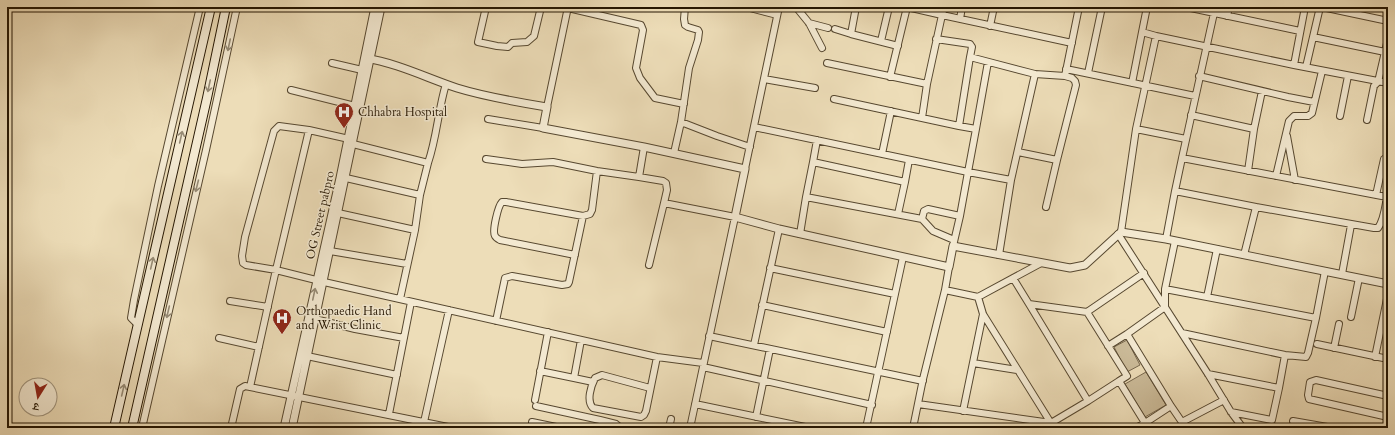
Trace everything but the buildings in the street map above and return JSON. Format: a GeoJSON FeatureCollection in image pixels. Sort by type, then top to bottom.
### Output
{"type":"FeatureCollection","features":[{"type":"Feature","properties":{"kind":"main road"},"geometry":{"type":"LineString","coordinates":[[114,428],[211,7]]}},
{"type":"Feature","properties":{"kind":"main road"},"geometry":{"type":"LineString","coordinates":[[132,428],[207,98],[226,7]]}},
{"type":"Feature","properties":{"kind":"street"},"geometry":{"type":"LineString","coordinates":[[138,325],[132,318],[134,300],[158,186],[200,7]]}},
{"type":"Feature","properties":{"kind":"street"},"geometry":{"type":"LineString","coordinates":[[142,428],[206,150],[237,7]]}},
{"type":"Feature","properties":{"kind":"street","name":"OG Street pabpro"},"geometry":{"type":"LineString","coordinates":[[284,428],[307,356],[315,319],[320,281],[330,251],[346,178],[355,106],[362,70],[368,58],[375,7]]}},
{"type":"Feature","properties":{"kind":"street","name":"OG Street pabpro"},"geometry":{"type":"LineString","coordinates":[[292,428],[295,397],[368,58],[381,7]]}},
{"type":"Feature","properties":{"kind":"street"},"geometry":{"type":"LineString","coordinates":[[486,7],[478,42],[508,47],[512,43],[527,42],[534,36],[541,7]]}},
{"type":"Feature","properties":{"kind":"street"},"geometry":{"type":"LineString","coordinates":[[543,128],[568,7],[641,25],[643,30],[636,68],[640,78],[655,98],[684,104]]}},
{"type":"Feature","properties":{"kind":"street"},"geometry":{"type":"LineString","coordinates":[[674,153],[681,122],[689,68],[699,32],[698,30],[685,25],[685,7]]}},
{"type":"Feature","properties":{"kind":"street"},"geometry":{"type":"LineString","coordinates":[[746,7],[777,14]]}},
{"type":"Feature","properties":{"kind":"street"},"geometry":{"type":"LineString","coordinates":[[690,428],[779,7]]}},
{"type":"Feature","properties":{"kind":"street"},"geometry":{"type":"LineString","coordinates":[[796,7],[809,23],[822,48]]}},
{"type":"Feature","properties":{"kind":"street"},"geometry":{"type":"LineString","coordinates":[[851,34],[856,7]]}},
{"type":"Feature","properties":{"kind":"street"},"geometry":{"type":"LineString","coordinates":[[881,41],[889,7]]}},
{"type":"Feature","properties":{"kind":"street"},"geometry":{"type":"LineString","coordinates":[[890,77],[907,7],[1072,43]]}},
{"type":"Feature","properties":{"kind":"street"},"geometry":{"type":"LineString","coordinates":[[922,118],[927,84],[944,7]]}},
{"type":"Feature","properties":{"kind":"street"},"geometry":{"type":"LineString","coordinates":[[960,19],[962,7]]}},
{"type":"Feature","properties":{"kind":"street"},"geometry":{"type":"LineString","coordinates":[[990,26],[994,7]]}},
{"type":"Feature","properties":{"kind":"street"},"geometry":{"type":"LineString","coordinates":[[1065,76],[1079,7]]}},
{"type":"Feature","properties":{"kind":"street"},"geometry":{"type":"LineString","coordinates":[[1088,73],[1102,7]]}},
{"type":"Feature","properties":{"kind":"street"},"geometry":{"type":"LineString","coordinates":[[1132,83],[1147,7]]}},
{"type":"Feature","properties":{"kind":"street"},"geometry":{"type":"LineString","coordinates":[[1186,7],[1300,31]]}},
{"type":"Feature","properties":{"kind":"street"},"geometry":{"type":"LineString","coordinates":[[1227,16],[1229,7]]}},
{"type":"Feature","properties":{"kind":"street"},"geometry":{"type":"LineString","coordinates":[[1294,65],[1305,7]]}},
{"type":"Feature","properties":{"kind":"street"},"geometry":{"type":"LineString","coordinates":[[1306,67],[1321,7],[1388,21]]}},
{"type":"Feature","properties":{"kind":"street"},"geometry":{"type":"LineString","coordinates":[[1166,239],[1199,76],[1214,13]]}},
{"type":"Feature","properties":{"kind":"street"},"geometry":{"type":"LineString","coordinates":[[809,23],[898,46]]}},
{"type":"Feature","properties":{"kind":"street"},"geometry":{"type":"LineString","coordinates":[[1142,32],[1322,71],[1388,83]]}},
{"type":"Feature","properties":{"kind":"street"},"geometry":{"type":"LineString","coordinates":[[806,197],[922,219],[933,231],[954,243],[999,255],[1070,268],[1084,265],[1119,233],[1144,86],[1156,36]]}},
{"type":"Feature","properties":{"kind":"street"},"geometry":{"type":"LineString","coordinates":[[1313,37],[1385,52]]}},
{"type":"Feature","properties":{"kind":"street"},"geometry":{"type":"LineString","coordinates":[[936,39],[970,44],[972,47],[959,126]]}},
{"type":"Feature","properties":{"kind":"street"},"geometry":{"type":"LineString","coordinates":[[1367,120],[1374,86],[1378,82],[1388,39]]}},
{"type":"Feature","properties":{"kind":"street"},"geometry":{"type":"LineString","coordinates":[[970,57],[1035,74],[1065,76],[1072,78],[1075,81],[1076,85],[1046,207]]}},
{"type":"Feature","properties":{"kind":"street"},"geometry":{"type":"LineString","coordinates":[[368,58],[411,70],[446,84],[491,97],[547,107]]}},
{"type":"Feature","properties":{"kind":"street"},"geometry":{"type":"LineString","coordinates":[[913,428],[945,290],[988,62]]}},
{"type":"Feature","properties":{"kind":"street"},"geometry":{"type":"LineString","coordinates":[[332,63],[362,70]]}},
{"type":"Feature","properties":{"kind":"street"},"geometry":{"type":"LineString","coordinates":[[827,63],[927,84]]}},
{"type":"Feature","properties":{"kind":"street"},"geometry":{"type":"LineString","coordinates":[[1066,69],[1195,96]]}},
{"type":"Feature","properties":{"kind":"street"},"geometry":{"type":"LineString","coordinates":[[1276,176],[1286,132],[1291,118],[1294,116],[1308,116],[1312,113],[1322,71]]}},
{"type":"Feature","properties":{"kind":"street"},"geometry":{"type":"LineString","coordinates":[[999,255],[1011,180],[1035,74]]}},
{"type":"Feature","properties":{"kind":"street"},"geometry":{"type":"LineString","coordinates":[[1199,76],[1314,102]]}},
{"type":"Feature","properties":{"kind":"street"},"geometry":{"type":"LineString","coordinates":[[1340,116],[1348,76]]}},
{"type":"Feature","properties":{"kind":"street"},"geometry":{"type":"LineString","coordinates":[[764,79],[815,88]]}},
{"type":"Feature","properties":{"kind":"street"},"geometry":{"type":"LineString","coordinates":[[400,299],[420,195],[446,84]]}},
{"type":"Feature","properties":{"kind":"street"},"geometry":{"type":"LineString","coordinates":[[291,90],[355,106]]}},
{"type":"Feature","properties":{"kind":"street"},"geometry":{"type":"LineString","coordinates":[[1248,171],[1254,129],[1262,91]]}},
{"type":"Feature","properties":{"kind":"street"},"geometry":{"type":"LineString","coordinates":[[834,100],[959,126],[976,128]]}},
{"type":"Feature","properties":{"kind":"street"},"geometry":{"type":"LineString","coordinates":[[882,154],[891,111]]}},
{"type":"Feature","properties":{"kind":"street"},"geometry":{"type":"LineString","coordinates":[[1191,115],[1254,129]]}},
{"type":"Feature","properties":{"kind":"street"},"geometry":{"type":"LineString","coordinates":[[488,119],[644,147],[745,169]]}},
{"type":"Feature","properties":{"kind":"street"},"geometry":{"type":"LineString","coordinates":[[681,122],[716,136],[750,146]]}},
{"type":"Feature","properties":{"kind":"street"},"geometry":{"type":"LineString","coordinates":[[428,163],[309,130],[279,126],[274,131],[245,237],[242,256],[243,263],[246,265],[276,270],[657,357],[703,365],[764,381],[872,405]]}},
{"type":"Feature","properties":{"kind":"street"},"geometry":{"type":"LineString","coordinates":[[754,127],[1011,180]]}},
{"type":"Feature","properties":{"kind":"street"},"geometry":{"type":"LineString","coordinates":[[1136,129],[1186,140]]}},
{"type":"Feature","properties":{"kind":"street"},"geometry":{"type":"LineString","coordinates":[[250,387],[309,130]]}},
{"type":"Feature","properties":{"kind":"street"},"geometry":{"type":"LineString","coordinates":[[1286,132],[1295,180]]}},
{"type":"Feature","properties":{"kind":"street"},"geometry":{"type":"LineString","coordinates":[[800,234],[817,140]]}},
{"type":"Feature","properties":{"kind":"street"},"geometry":{"type":"LineString","coordinates":[[638,177],[644,147]]}},
{"type":"Feature","properties":{"kind":"street"},"geometry":{"type":"LineString","coordinates":[[1018,152],[1057,160]]}},
{"type":"Feature","properties":{"kind":"street"},"geometry":{"type":"LineString","coordinates":[[1175,191],[1351,225],[1378,228],[1386,214],[1387,197],[1182,158]]}},
{"type":"Feature","properties":{"kind":"street"},"geometry":{"type":"LineString","coordinates":[[1376,195],[1382,165],[1384,160],[1388,158]]}},
{"type":"Feature","properties":{"kind":"street"},"geometry":{"type":"LineString","coordinates":[[486,159],[522,164],[553,162],[597,171],[662,181],[666,184],[668,190],[649,265]]}},
{"type":"Feature","properties":{"kind":"street"},"geometry":{"type":"LineString","coordinates":[[898,214],[909,160]]}},
{"type":"Feature","properties":{"kind":"street"},"geometry":{"type":"LineString","coordinates":[[813,162],[905,182]]}},
{"type":"Feature","properties":{"kind":"street"},"geometry":{"type":"LineString","coordinates":[[574,255],[500,240],[497,238],[494,230],[499,204],[506,202],[583,216],[590,214],[592,210],[597,171]]}},
{"type":"Feature","properties":{"kind":"street"},"geometry":{"type":"LineString","coordinates":[[346,178],[420,195]]}},
{"type":"Feature","properties":{"kind":"street"},"geometry":{"type":"LineString","coordinates":[[664,202],[949,267]]}},
{"type":"Feature","properties":{"kind":"street"},"geometry":{"type":"LineString","coordinates":[[1244,255],[1256,207]]}},
{"type":"Feature","properties":{"kind":"street"},"geometry":{"type":"LineString","coordinates":[[922,219],[924,211],[928,208],[960,216]]}},
{"type":"Feature","properties":{"kind":"street"},"geometry":{"type":"LineString","coordinates":[[338,213],[414,230]]}},
{"type":"Feature","properties":{"kind":"street"},"geometry":{"type":"LineString","coordinates":[[496,321],[505,278],[512,276],[562,285],[568,284],[583,216]]}},
{"type":"Feature","properties":{"kind":"street"},"geometry":{"type":"LineString","coordinates":[[1342,274],[1351,225]]}},
{"type":"Feature","properties":{"kind":"street"},"geometry":{"type":"LineString","coordinates":[[754,345],[779,229]]}},
{"type":"Feature","properties":{"kind":"street"},"geometry":{"type":"LineString","coordinates":[[1119,233],[1166,239],[1388,284]]}},
{"type":"Feature","properties":{"kind":"street"},"geometry":{"type":"LineString","coordinates":[[1119,233],[1231,412],[1244,428]]}},
{"type":"Feature","properties":{"kind":"street"},"geometry":{"type":"LineString","coordinates":[[1165,307],[1165,289],[1175,241]]}},
{"type":"Feature","properties":{"kind":"street"},"geometry":{"type":"LineString","coordinates":[[1207,297],[1216,249]]}},
{"type":"Feature","properties":{"kind":"street"},"geometry":{"type":"LineString","coordinates":[[330,251],[407,264]]}},
{"type":"Feature","properties":{"kind":"street"},"geometry":{"type":"LineString","coordinates":[[866,428],[903,257]]}},
{"type":"Feature","properties":{"kind":"street"},"geometry":{"type":"LineString","coordinates":[[945,290],[978,297],[1041,263]]}},
{"type":"Feature","properties":{"kind":"street"},"geometry":{"type":"LineString","coordinates":[[770,268],[895,294]]}},
{"type":"Feature","properties":{"kind":"street"},"geometry":{"type":"LineString","coordinates":[[1182,333],[1285,355],[1306,357],[1316,318],[1325,271]]}},
{"type":"Feature","properties":{"kind":"street"},"geometry":{"type":"LineString","coordinates":[[1029,304],[1087,312],[1144,273]]}},
{"type":"Feature","properties":{"kind":"street"},"geometry":{"type":"LineString","coordinates":[[1013,278],[1088,401]]}},
{"type":"Feature","properties":{"kind":"street"},"geometry":{"type":"LineString","coordinates":[[1351,317],[1359,278]]}},
{"type":"Feature","properties":{"kind":"street"},"geometry":{"type":"LineString","coordinates":[[1165,289],[1316,318]]}},
{"type":"Feature","properties":{"kind":"street"},"geometry":{"type":"LineString","coordinates":[[1375,357],[1388,294]]}},
{"type":"Feature","properties":{"kind":"street"},"geometry":{"type":"LineString","coordinates":[[978,297],[983,314],[1053,426]]}},
{"type":"Feature","properties":{"kind":"street"},"geometry":{"type":"LineString","coordinates":[[230,301],[268,307]]}},
{"type":"Feature","properties":{"kind":"street"},"geometry":{"type":"LineString","coordinates":[[389,414],[411,302]]}},
{"type":"Feature","properties":{"kind":"street"},"geometry":{"type":"LineString","coordinates":[[762,305],[887,332]]}},
{"type":"Feature","properties":{"kind":"street"},"geometry":{"type":"LineString","coordinates":[[1108,346],[1165,307]]}},
{"type":"Feature","properties":{"kind":"street"},"geometry":{"type":"LineString","coordinates":[[424,422],[449,310]]}},
{"type":"Feature","properties":{"kind":"street"},"geometry":{"type":"LineString","coordinates":[[918,404],[1053,426],[1127,376],[1087,312]]}},
{"type":"Feature","properties":{"kind":"street"},"geometry":{"type":"LineString","coordinates":[[963,411],[983,314]]}},
{"type":"Feature","properties":{"kind":"street"},"geometry":{"type":"LineString","coordinates":[[315,319],[355,329],[404,338]]}},
{"type":"Feature","properties":{"kind":"street"},"geometry":{"type":"LineString","coordinates":[[1334,348],[1339,324]]}},
{"type":"Feature","properties":{"kind":"street"},"geometry":{"type":"LineString","coordinates":[[548,332],[540,371],[536,403],[616,424],[621,428]]}},
{"type":"Feature","properties":{"kind":"street"},"geometry":{"type":"LineString","coordinates":[[1127,334],[1184,425],[1224,400]]}},
{"type":"Feature","properties":{"kind":"street"},"geometry":{"type":"LineString","coordinates":[[709,336],[923,381]]}},
{"type":"Feature","properties":{"kind":"street"},"geometry":{"type":"LineString","coordinates":[[218,338],[260,348]]}},
{"type":"Feature","properties":{"kind":"street"},"geometry":{"type":"LineString","coordinates":[[574,378],[581,340]]}},
{"type":"Feature","properties":{"kind":"street"},"geometry":{"type":"LineString","coordinates":[[1317,344],[1388,360]]}},
{"type":"Feature","properties":{"kind":"street"},"geometry":{"type":"LineString","coordinates":[[756,417],[770,349]]}},
{"type":"Feature","properties":{"kind":"street"},"geometry":{"type":"LineString","coordinates":[[1271,428],[1285,355]]}},
{"type":"Feature","properties":{"kind":"street"},"geometry":{"type":"LineString","coordinates":[[307,356],[397,375]]}},
{"type":"Feature","properties":{"kind":"street"},"geometry":{"type":"LineString","coordinates":[[650,388],[602,375],[595,378],[593,382],[589,401],[593,408],[641,417],[646,411],[657,357]]}},
{"type":"Feature","properties":{"kind":"street"},"geometry":{"type":"LineString","coordinates":[[973,363],[1018,370]]}},
{"type":"Feature","properties":{"kind":"street"},"geometry":{"type":"LineString","coordinates":[[540,371],[593,382]]}},
{"type":"Feature","properties":{"kind":"street"},"geometry":{"type":"LineString","coordinates":[[1208,374],[1279,388]]}},
{"type":"Feature","properties":{"kind":"street"},"geometry":{"type":"LineString","coordinates":[[1388,396],[1316,380],[1310,382],[1308,395],[1309,399],[1388,417]]}},
{"type":"Feature","properties":{"kind":"street"},"geometry":{"type":"LineString","coordinates":[[1120,381],[1145,423]]}},
{"type":"Feature","properties":{"kind":"street"},"geometry":{"type":"LineString","coordinates":[[231,428],[240,389],[244,386],[453,428]]}},
{"type":"Feature","properties":{"kind":"street"},"geometry":{"type":"LineString","coordinates":[[695,404],[810,428]]}},
{"type":"Feature","properties":{"kind":"street"},"geometry":{"type":"LineString","coordinates":[[1136,428],[1171,406]]}},
{"type":"Feature","properties":{"kind":"street"},"geometry":{"type":"LineString","coordinates":[[1231,412],[1272,420]]}},
{"type":"Feature","properties":{"kind":"street"},"geometry":{"type":"LineString","coordinates":[[669,428],[671,418]]}},
{"type":"Feature","properties":{"kind":"street"},"geometry":{"type":"LineString","coordinates":[[1293,420],[1333,428]]}},
{"type":"Feature","properties":{"kind":"street"},"geometry":{"type":"LineString","coordinates":[[532,422],[561,428]]}},
{"type":"Feature","properties":{"kind":"shaded area"},"geometry":{"type":"Polygon","coordinates":[[[1127,340],[1140,365],[1127,372],[1114,347],[1127,340]]]}},
{"type":"Feature","properties":{"kind":"shaded area"},"geometry":{"type":"Polygon","coordinates":[[[1146,372],[1166,405],[1145,417],[1125,384],[1146,372]]]}},
{"type":"Feature","properties":{"kind":"place","name":"Chhabra Hospital"},"geometry":{"type":"Point","coordinates":[344,129]}},
{"type":"Feature","properties":{"kind":"place","name":"Orthopaedic Hand and Wrist Clinic"},"geometry":{"type":"Point","coordinates":[282,335]}}]}
